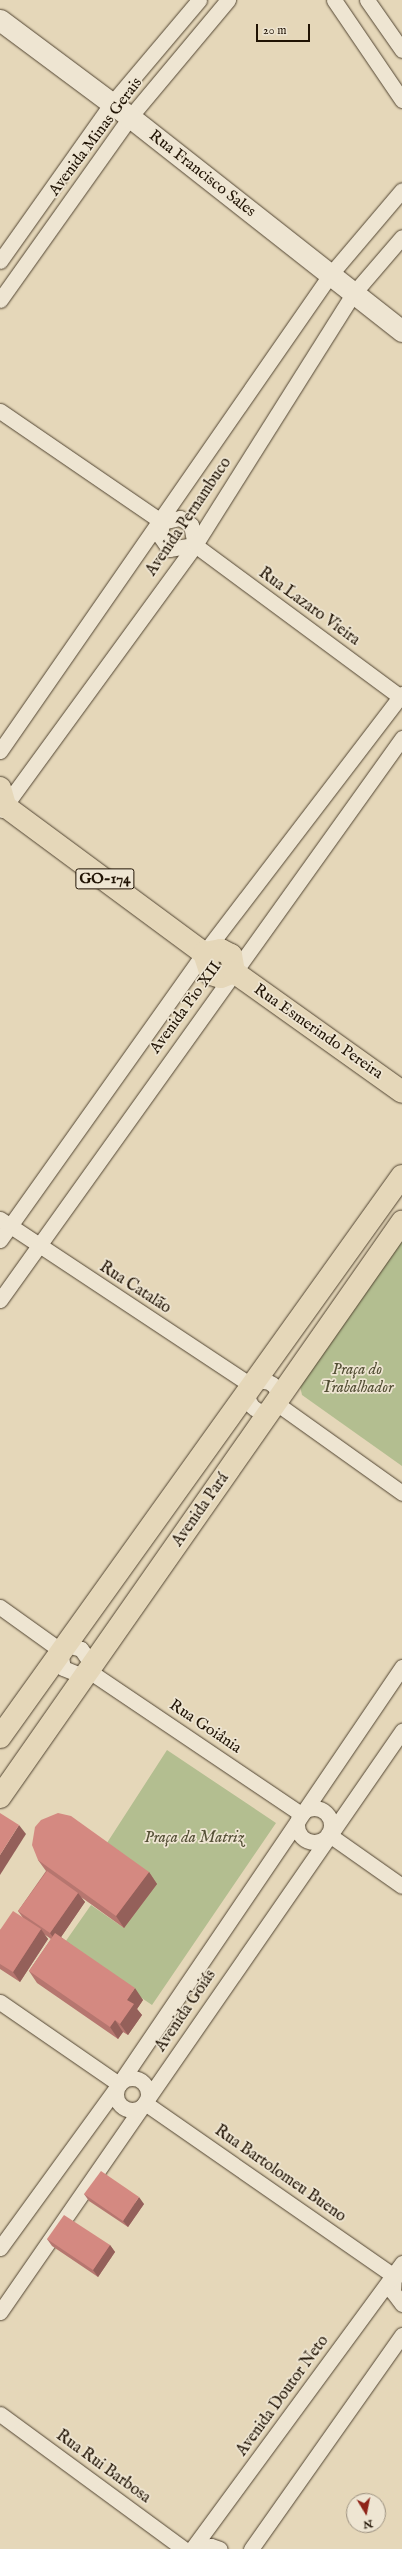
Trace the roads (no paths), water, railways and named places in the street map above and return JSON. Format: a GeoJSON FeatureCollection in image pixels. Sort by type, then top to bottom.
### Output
{"type":"FeatureCollection","features":[{"type":"Feature","properties":{"kind":"main road","name":"GO-174"},"geometry":{"type":"LineString","coordinates":[[1,804],[204,953]]}},
{"type":"Feature","properties":{"kind":"main road"},"geometry":{"type":"LineString","coordinates":[[204,953],[211,974],[221,976],[234,972]]}},
{"type":"Feature","properties":{"kind":"main road","name":"Rua Esmerindo Pereira"},"geometry":{"type":"LineString","coordinates":[[234,972],[402,1092]]}},
{"type":"Feature","properties":{"kind":"main road","name":"Avenida Pará"},"geometry":{"type":"LineString","coordinates":[[0,1737],[60,1650],[252,1386],[402,1176]]}},
{"type":"Feature","properties":{"kind":"main road","name":"Avenida Pará"},"geometry":{"type":"LineString","coordinates":[[0,1797],[402,1222]]}},
{"type":"Feature","properties":{"kind":"street","name":"Avenida Minas Gerais"},"geometry":{"type":"LineString","coordinates":[[0,261],[112,103],[199,0]]}},
{"type":"Feature","properties":{"kind":"street","name":"Avenida Minas Gerais"},"geometry":{"type":"LineString","coordinates":[[0,300],[130,117],[228,0]]}},
{"type":"Feature","properties":{"kind":"street"},"geometry":{"type":"LineString","coordinates":[[334,0],[402,100]]}},
{"type":"Feature","properties":{"kind":"street"},"geometry":{"type":"LineString","coordinates":[[370,1],[402,50]]}},
{"type":"Feature","properties":{"kind":"street","name":"Rua Francisco Sales"},"geometry":{"type":"LineString","coordinates":[[0,20],[112,103],[402,331]]}},
{"type":"Feature","properties":{"kind":"street","name":"Avenida Pernambuco"},"geometry":{"type":"LineString","coordinates":[[0,751],[162,522],[330,275],[402,190]]}},
{"type":"Feature","properties":{"kind":"street","name":"Avenida Pernambuco"},"geometry":{"type":"LineString","coordinates":[[1,804],[195,545],[353,294],[402,238]]}},
{"type":"Feature","properties":{"kind":"street"},"geometry":{"type":"LineString","coordinates":[[0,411],[162,522],[180,518],[191,525],[195,545],[169,549],[160,536],[162,522]]}},
{"type":"Feature","properties":{"kind":"street","name":"Rua Lazaro Vieira"},"geometry":{"type":"LineString","coordinates":[[195,545],[401,696]]}},
{"type":"Feature","properties":{"kind":"street","name":"Avenida Pio XII"},"geometry":{"type":"LineString","coordinates":[[0,1240],[5,1222],[204,953],[401,696]]}},
{"type":"Feature","properties":{"kind":"street","name":"Avenida Pio XII"},"geometry":{"type":"LineString","coordinates":[[0,1300],[36,1244],[402,738]]}},
{"type":"Feature","properties":{"kind":"street","name":"Rua Catalão"},"geometry":{"type":"LineString","coordinates":[[5,1222],[252,1386]]}},
{"type":"Feature","properties":{"kind":"street"},"geometry":{"type":"LineString","coordinates":[[260,1382],[270,1383],[276,1389],[276,1403],[264,1410],[255,1408],[249,1400],[252,1386],[260,1382]]}},
{"type":"Feature","properties":{"kind":"street"},"geometry":{"type":"LineString","coordinates":[[276,1403],[402,1492]]}},
{"type":"Feature","properties":{"kind":"street"},"geometry":{"type":"LineString","coordinates":[[0,1607],[60,1650],[63,1668],[80,1674],[89,1671],[88,1658],[82,1649],[71,1646],[60,1650]]}},
{"type":"Feature","properties":{"kind":"street"},"geometry":{"type":"LineString","coordinates":[[0,2248],[120,2084],[301,1814],[402,1667]]}},
{"type":"Feature","properties":{"kind":"street","name":"Rua Goiânia"},"geometry":{"type":"LineString","coordinates":[[89,1671],[301,1814]]}},
{"type":"Feature","properties":{"kind":"street","name":"Avenida Goiás"},"geometry":{"type":"LineString","coordinates":[[0,2312],[145,2103],[328,1834],[402,1731]]}},
{"type":"Feature","properties":{"kind":"street"},"geometry":{"type":"LineString","coordinates":[[311,1808],[322,1810],[329,1818],[328,1834],[319,1841],[304,1838],[297,1824],[301,1814],[311,1808]]}},
{"type":"Feature","properties":{"kind":"street"},"geometry":{"type":"LineString","coordinates":[[328,1834],[402,1886]]}},
{"type":"Feature","properties":{"kind":"street"},"geometry":{"type":"LineString","coordinates":[[0,2002],[120,2084]]}},
{"type":"Feature","properties":{"kind":"street"},"geometry":{"type":"LineString","coordinates":[[129,2078],[139,2079],[147,2087],[145,2103],[132,2110],[123,2106],[117,2098],[120,2084],[129,2078]]}},
{"type":"Feature","properties":{"kind":"street","name":"Rua Bartolomeu Bueno"},"geometry":{"type":"LineString","coordinates":[[145,2103],[398,2275]]}},
{"type":"Feature","properties":{"kind":"street","name":"Avenida Doutor Neto"},"geometry":{"type":"LineString","coordinates":[[192,2549],[398,2275],[402,2263]]}},
{"type":"Feature","properties":{"kind":"street"},"geometry":{"type":"LineString","coordinates":[[398,2275],[393,2292],[402,2304]]}},
{"type":"Feature","properties":{"kind":"street"},"geometry":{"type":"LineString","coordinates":[[251,2549],[402,2335]]}},
{"type":"Feature","properties":{"kind":"street","name":"Rua Rui Barbosa"},"geometry":{"type":"LineString","coordinates":[[0,2414],[184,2549]]}},
{"type":"Feature","properties":{"kind":"street"},"geometry":{"type":"LineString","coordinates":[[196,2549],[211,2546],[220,2549]]}},
{"type":"Feature","properties":{"kind":"park label","name":"Praça do Trabalhador"},"geometry":{"type":"Point","coordinates":[357,1379]}},
{"type":"Feature","properties":{"kind":"park label","name":"Praça da Matriz"},"geometry":{"type":"Point","coordinates":[194,1838]}}]}
